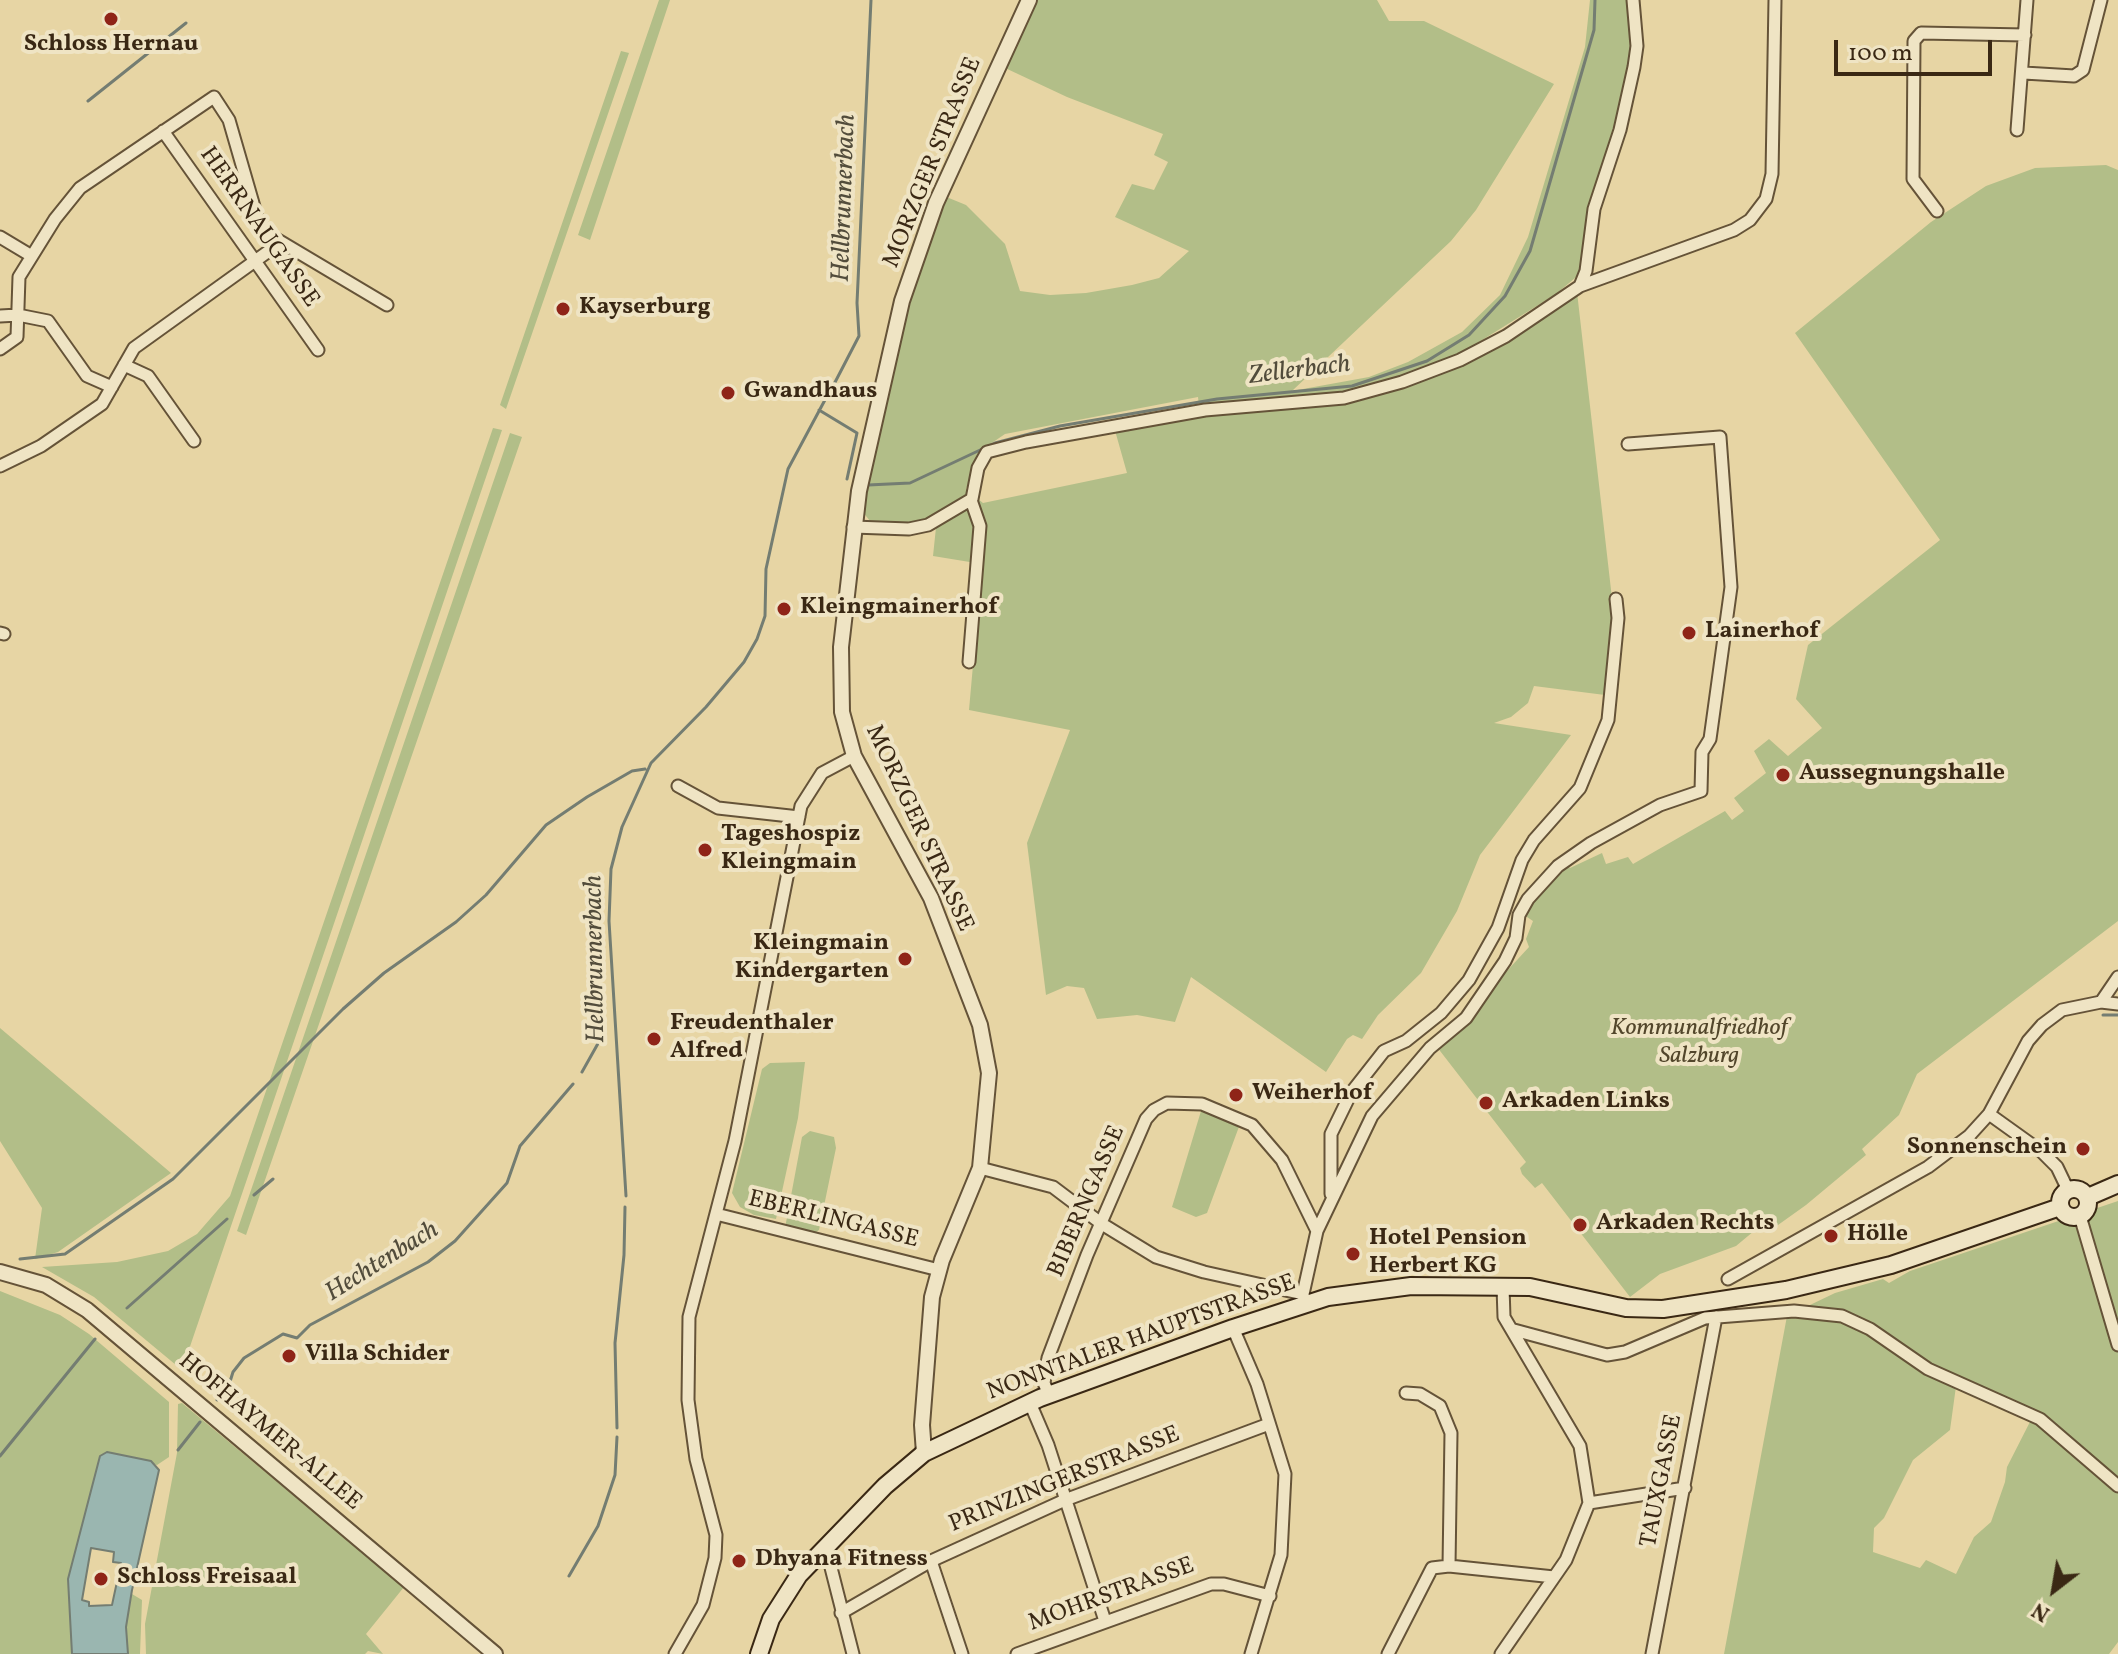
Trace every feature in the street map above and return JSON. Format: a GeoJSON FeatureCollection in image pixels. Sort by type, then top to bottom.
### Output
{"type":"FeatureCollection","features":[{"type":"Feature","properties":{"kind":"main road"},"geometry":{"type":"LineString","coordinates":[[2088,1197],[2118,1184]]}},
{"type":"Feature","properties":{"kind":"main road"},"geometry":{"type":"LineString","coordinates":[[2077,1188],[2088,1197],[2087,1210],[2080,1216],[2070,1217],[2060,1207],[2061,1197],[2068,1190],[2077,1188]]}},
{"type":"Feature","properties":{"kind":"main road","name":"NONNTALER HAUPTSTRASSE"},"geometry":{"type":"LineString","coordinates":[[759,1654],[777,1608],[799,1575],[885,1486],[924,1453],[1049,1395],[1304,1299],[1399,1287],[1503,1287],[1565,1291],[1626,1308],[1663,1309],[1786,1290],[1891,1265],[2060,1207]]}},
{"type":"Feature","properties":{"kind":"street","name":"MORZGER STRASSE"},"geometry":{"type":"LineString","coordinates":[[924,1453],[922,1425],[929,1327],[939,1270],[980,1168],[990,1081],[980,1025],[924,882],[854,756],[842,712],[839,674],[853,527],[873,418],[915,262],[969,124],[1029,0]]}},
{"type":"Feature","properties":{"kind":"street"},"geometry":{"type":"LineString","coordinates":[[1580,286],[1586,271],[1594,209],[1620,130],[1634,67],[1637,46],[1633,0]]}},
{"type":"Feature","properties":{"kind":"street"},"geometry":{"type":"LineString","coordinates":[[969,662],[980,526],[971,500],[978,468],[987,452],[1135,420],[1320,402],[1365,393],[1460,360],[1506,336],[1580,286],[1734,230],[1750,220],[1766,199],[1772,174],[1775,0]]}},
{"type":"Feature","properties":{"kind":"street"},"geometry":{"type":"LineString","coordinates":[[2017,130],[2024,73],[2027,0]]}},
{"type":"Feature","properties":{"kind":"street"},"geometry":{"type":"LineString","coordinates":[[2024,73],[2068,76],[2083,70],[2101,0]]}},
{"type":"Feature","properties":{"kind":"street"},"geometry":{"type":"LineString","coordinates":[[1937,211],[1913,179],[1914,41],[1921,33],[2025,35]]}},
{"type":"Feature","properties":{"kind":"street"},"geometry":{"type":"LineString","coordinates":[[0,349],[17,337],[19,277],[30,255],[80,188],[204,107],[214,97],[236,138],[257,217],[266,233],[387,305]]}},
{"type":"Feature","properties":{"kind":"street","name":"HERRNAUGASSE"},"geometry":{"type":"LineString","coordinates":[[163,131],[318,350]]}},
{"type":"Feature","properties":{"kind":"street"},"geometry":{"type":"LineString","coordinates":[[0,237],[30,255]]}},
{"type":"Feature","properties":{"kind":"street"},"geometry":{"type":"LineString","coordinates":[[0,466],[41,446],[102,404],[134,348],[280,243]]}},
{"type":"Feature","properties":{"kind":"street"},"geometry":{"type":"LineString","coordinates":[[1,316],[18,315],[48,321],[87,376],[112,387]]}},
{"type":"Feature","properties":{"kind":"street"},"geometry":{"type":"LineString","coordinates":[[124,365],[148,376],[194,441]]}},
{"type":"Feature","properties":{"kind":"street"},"geometry":{"type":"LineString","coordinates":[[980,1168],[1053,1187],[1102,1224],[1156,1257],[1304,1299],[1317,1231],[1379,1105],[1430,1048],[1466,1018],[1505,961],[1516,938],[1521,910],[1544,880],[1558,866],[1625,823],[1660,805],[1701,791],[1702,752],[1710,739],[1731,587],[1720,437],[1628,444]]}},
{"type":"Feature","properties":{"kind":"street"},"geometry":{"type":"LineString","coordinates":[[853,527],[923,528],[971,500]]}},
{"type":"Feature","properties":{"kind":"street"},"geometry":{"type":"LineString","coordinates":[[1331,1198],[1331,1134],[1351,1093],[1384,1051],[1406,1041],[1441,1013],[1469,980],[1498,928],[1522,860],[1534,840],[1580,788],[1608,720],[1618,618],[1616,599]]}},
{"type":"Feature","properties":{"kind":"street"},"geometry":{"type":"LineString","coordinates":[[675,1654],[703,1605],[715,1558],[716,1535],[696,1459],[686,1361],[689,1317],[739,1122],[801,806],[822,773],[854,756]]}},
{"type":"Feature","properties":{"kind":"street"},"geometry":{"type":"LineString","coordinates":[[678,786],[718,808],[799,817]]}},
{"type":"Feature","properties":{"kind":"street"},"geometry":{"type":"LineString","coordinates":[[2101,1002],[2118,977]]}},
{"type":"Feature","properties":{"kind":"street"},"geometry":{"type":"LineString","coordinates":[[1728,1279],[1928,1167],[1969,1136],[1989,1114],[2028,1041],[2062,1010],[2101,1002],[2118,1004]]}},
{"type":"Feature","properties":{"kind":"street","name":"BIBERNGASSE"},"geometry":{"type":"LineString","coordinates":[[1049,1395],[1044,1383],[1048,1358],[1102,1224],[1146,1119],[1167,1103],[1180,1101],[1215,1107],[1252,1125],[1282,1160],[1317,1231]]}},
{"type":"Feature","properties":{"kind":"street"},"geometry":{"type":"LineString","coordinates":[[1989,1114],[2042,1152],[2057,1167],[2068,1190]]}},
{"type":"Feature","properties":{"kind":"street","name":"EBERLINGASSE"},"geometry":{"type":"LineString","coordinates":[[716,1214],[939,1270]]}},
{"type":"Feature","properties":{"kind":"street"},"geometry":{"type":"LineString","coordinates":[[2080,1216],[2118,1345]]}},
{"type":"Feature","properties":{"kind":"street","name":"HOFHAYMER-ALLEE"},"geometry":{"type":"LineString","coordinates":[[0,1272],[46,1285],[87,1310],[495,1654]]}},
{"type":"Feature","properties":{"kind":"street"},"geometry":{"type":"LineString","coordinates":[[1501,1654],[1576,1542],[1589,1503],[1580,1446],[1502,1309],[1503,1287]]}},
{"type":"Feature","properties":{"kind":"street"},"geometry":{"type":"LineString","coordinates":[[1514,1330],[1589,1352],[1614,1355],[1684,1324],[1716,1317],[1794,1311],[1842,1316],[1870,1329],[1928,1369],[2040,1419],[2118,1486]]}},
{"type":"Feature","properties":{"kind":"street","name":"TAUXGASSE"},"geometry":{"type":"LineString","coordinates":[[1652,1654],[1716,1317]]}},
{"type":"Feature","properties":{"kind":"street"},"geometry":{"type":"LineString","coordinates":[[1233,1328],[1284,1465],[1286,1501],[1281,1555],[1251,1654]]}},
{"type":"Feature","properties":{"kind":"street"},"geometry":{"type":"LineString","coordinates":[[1406,1393],[1420,1394],[1440,1406],[1451,1433],[1449,1566]]}},
{"type":"Feature","properties":{"kind":"street"},"geometry":{"type":"LineString","coordinates":[[1030,1403],[1105,1621]]}},
{"type":"Feature","properties":{"kind":"street","name":"PRINZINGERSTRASSE"},"geometry":{"type":"LineString","coordinates":[[841,1613],[931,1561],[1065,1500],[1269,1424]]}},
{"type":"Feature","properties":{"kind":"street"},"geometry":{"type":"LineString","coordinates":[[1589,1503],[1685,1488]]}},
{"type":"Feature","properties":{"kind":"street"},"geometry":{"type":"LineString","coordinates":[[826,1548],[853,1654]]}},
{"type":"Feature","properties":{"kind":"street"},"geometry":{"type":"LineString","coordinates":[[931,1561],[962,1654]]}},
{"type":"Feature","properties":{"kind":"street"},"geometry":{"type":"LineString","coordinates":[[1388,1654],[1432,1568],[1449,1566],[1554,1577]]}},
{"type":"Feature","properties":{"kind":"street","name":"MOHRSTRASSE"},"geometry":{"type":"LineString","coordinates":[[1017,1654],[1211,1584],[1224,1584],[1270,1596]]}},
{"type":"Feature","properties":{"kind":"green space"},"geometry":{"type":"Polygon","coordinates":[[[659,0],[670,0],[590,240],[578,235],[659,0]]]}},
{"type":"Feature","properties":{"kind":"green space"},"geometry":{"type":"Polygon","coordinates":[[[1036,0],[1377,0],[1389,21],[1424,21],[1554,84],[1476,210],[1451,241],[1292,391],[1369,377],[1408,362],[1462,332],[1500,295],[1528,237],[1585,47],[1590,0],[1628,0],[1633,54],[1581,273],[1556,294],[1463,352],[1365,390],[1199,406],[1198,397],[1005,434],[980,451],[966,489],[983,503],[1127,473],[1114,427],[1351,401],[1420,382],[1456,367],[1577,292],[1614,616],[1605,695],[1534,686],[1528,703],[1511,717],[1494,723],[1571,735],[1480,855],[1457,911],[1421,973],[1378,1015],[1362,1039],[1353,1035],[1347,1039],[1326,1072],[1191,977],[1175,1022],[1137,1015],[1097,1019],[1084,988],[1067,986],[1046,995],[1027,843],[1070,730],[969,710],[982,564],[933,556],[937,518],[919,524],[898,524],[870,521],[862,511],[872,455],[911,291],[944,196],[966,205],[1005,244],[1020,291],[1050,295],[1132,285],[1159,278],[1189,251],[1115,217],[1132,184],[1154,190],[1168,162],[1154,155],[1163,134],[1067,97],[1003,67],[1036,0]]]}},
{"type":"Feature","properties":{"kind":"green space"},"geometry":{"type":"Polygon","coordinates":[[[621,51],[629,53],[506,409],[500,405],[621,51]]]}},
{"type":"Feature","properties":{"kind":"green space","name":"Kommunalfriedhof Salzburg"},"geometry":{"type":"Polygon","coordinates":[[[2106,165],[2118,170],[2118,921],[1917,1074],[1899,1115],[1862,1149],[1866,1155],[1806,1205],[1771,1230],[1760,1226],[1736,1246],[1660,1274],[1630,1297],[1542,1183],[1535,1188],[1522,1174],[1520,1168],[1526,1162],[1437,1047],[1529,947],[1526,939],[1533,921],[1524,915],[1545,884],[1568,866],[1570,868],[1602,853],[1606,864],[1628,857],[1633,864],[1725,811],[1732,820],[1744,811],[1734,798],[1766,773],[1754,751],[1769,739],[1788,756],[1822,728],[1796,699],[1808,645],[1940,540],[1795,333],[1931,222],[1986,186],[2035,168],[2106,165]]]}},
{"type":"Feature","properties":{"kind":"green space"},"geometry":{"type":"Polygon","coordinates":[[[493,428],[502,430],[182,1370],[94,1297],[42,1267],[117,1262],[168,1251],[197,1234],[230,1196],[493,428]]]}},
{"type":"Feature","properties":{"kind":"green space"},"geometry":{"type":"Polygon","coordinates":[[[510,433],[522,437],[246,1235],[237,1231],[510,433]]]}},
{"type":"Feature","properties":{"kind":"green space"},"geometry":{"type":"Polygon","coordinates":[[[0,1028],[171,1173],[58,1252],[35,1259],[42,1208],[0,1141],[0,1028]]]}},
{"type":"Feature","properties":{"kind":"green space"},"geometry":{"type":"Polygon","coordinates":[[[805,1062],[798,1118],[776,1219],[754,1215],[740,1207],[732,1193],[762,1069],[770,1063],[805,1062]]]}},
{"type":"Feature","properties":{"kind":"green space"},"geometry":{"type":"Polygon","coordinates":[[[1201,1111],[1240,1124],[1207,1213],[1196,1217],[1172,1207],[1201,1111]]]}},
{"type":"Feature","properties":{"kind":"green space"},"geometry":{"type":"Polygon","coordinates":[[[810,1131],[834,1137],[836,1148],[819,1230],[812,1235],[785,1228],[802,1137],[810,1131]]]}},
{"type":"Feature","properties":{"kind":"green space"},"geometry":{"type":"Polygon","coordinates":[[[2118,1201],[2118,1642],[2109,1654],[1724,1654],[1787,1316],[1835,1293],[1883,1279],[1889,1283],[1910,1271],[2118,1201]],[[1957,1379],[1950,1430],[1913,1460],[1884,1518],[1874,1528],[1873,1552],[1920,1568],[1926,1560],[1956,1574],[1974,1537],[1991,1522],[2007,1467],[2035,1412],[1957,1379]]]}},
{"type":"Feature","properties":{"kind":"green space"},"geometry":{"type":"Polygon","coordinates":[[[0,1291],[60,1315],[89,1334],[169,1402],[169,1457],[157,1465],[107,1452],[72,1631],[72,1654],[0,1654],[0,1291]]]}},
{"type":"Feature","properties":{"kind":"green space"},"geometry":{"type":"Polygon","coordinates":[[[182,1403],[404,1587],[366,1634],[383,1654],[368,1651],[365,1654],[146,1654],[145,1624],[177,1453],[178,1404],[182,1403]]]}},
{"type":"Feature","properties":{"kind":"green space"},"geometry":{"type":"Polygon","coordinates":[[[132,1594],[142,1600],[140,1654],[128,1654],[126,1627],[132,1594]]]}},
{"type":"Feature","properties":{"kind":"water"},"geometry":{"type":"Polygon","coordinates":[[[107,1452],[151,1461],[159,1470],[132,1590],[126,1627],[128,1654],[72,1654],[68,1579],[100,1456],[107,1452]],[[91,1548],[82,1600],[89,1602],[89,1606],[112,1605],[121,1563],[113,1562],[114,1552],[91,1548]]]}},
{"type":"Feature","properties":{"kind":"waterway","name":"Hellbrunnerbach"},"geometry":{"type":"LineString","coordinates":[[831,390],[859,336],[857,303],[871,0]]}},
{"type":"Feature","properties":{"kind":"waterway","name":"Zellerbach"},"geometry":{"type":"LineString","coordinates":[[868,485],[910,483],[995,443],[1060,426],[1217,399],[1352,386],[1427,361],[1469,335],[1505,296],[1530,251],[1594,30],[1595,0]]}},
{"type":"Feature","properties":{"kind":"waterway"},"geometry":{"type":"LineString","coordinates":[[88,101],[186,23]]}},
{"type":"Feature","properties":{"kind":"waterway","name":"Hellbrunnerbach"},"geometry":{"type":"LineString","coordinates":[[626,1196],[609,921],[611,869],[622,827],[651,763],[706,707],[744,662],[757,639],[765,616],[766,569],[788,469],[826,398]]}},
{"type":"Feature","properties":{"kind":"waterway","name":"Zellerbach"},"geometry":{"type":"LineString","coordinates":[[819,410],[857,433],[847,479]]}},
{"type":"Feature","properties":{"kind":"waterway"},"geometry":{"type":"LineString","coordinates":[[20,1259],[65,1254],[173,1179],[343,1009],[384,973],[456,922],[486,895],[546,825],[632,771],[645,769]]}},
{"type":"Feature","properties":{"kind":"waterway"},"geometry":{"type":"LineString","coordinates":[[2103,1015],[2118,1015]]}},
{"type":"Feature","properties":{"kind":"waterway","name":"Hechtenbach"},"geometry":{"type":"LineString","coordinates":[[582,1072],[605,1031]]}},
{"type":"Feature","properties":{"kind":"waterway","name":"Hechtenbach"},"geometry":{"type":"LineString","coordinates":[[217,1400],[228,1388],[233,1372],[244,1358],[283,1334],[297,1338],[310,1325],[428,1262],[455,1241],[507,1183],[520,1146],[573,1084]]}},
{"type":"Feature","properties":{"kind":"waterway","name":"Hechtenbach"},"geometry":{"type":"LineString","coordinates":[[254,1195],[273,1179]]}},
{"type":"Feature","properties":{"kind":"waterway","name":"Hellbrunnerbach"},"geometry":{"type":"LineString","coordinates":[[617,1428],[615,1343],[624,1255],[625,1207]]}},
{"type":"Feature","properties":{"kind":"waterway","name":"Hechtenbach"},"geometry":{"type":"LineString","coordinates":[[127,1308],[227,1219]]}},
{"type":"Feature","properties":{"kind":"waterway","name":"Hechtenbach"},"geometry":{"type":"LineString","coordinates":[[0,1456],[95,1339]]}},
{"type":"Feature","properties":{"kind":"waterway","name":"Hechtenbach"},"geometry":{"type":"LineString","coordinates":[[178,1450],[200,1422]]}},
{"type":"Feature","properties":{"kind":"waterway","name":"Hellbrunnerbach"},"geometry":{"type":"LineString","coordinates":[[569,1576],[598,1526],[615,1475],[617,1437]]}},
{"type":"Feature","properties":{"kind":"place","name":"Schloss Hernau"},"geometry":{"type":"Point","coordinates":[111,19]}},
{"type":"Feature","properties":{"kind":"place","name":"Kayserburg"},"geometry":{"type":"Point","coordinates":[563,309]}},
{"type":"Feature","properties":{"kind":"place","name":"Gwandhaus"},"geometry":{"type":"Point","coordinates":[728,393]}},
{"type":"Feature","properties":{"kind":"place","name":"Kleingmainerhof"},"geometry":{"type":"Point","coordinates":[784,609]}},
{"type":"Feature","properties":{"kind":"place","name":"Lainerhof"},"geometry":{"type":"Point","coordinates":[1689,633]}},
{"type":"Feature","properties":{"kind":"place","name":"Aussegnungshalle"},"geometry":{"type":"Point","coordinates":[1783,775]}},
{"type":"Feature","properties":{"kind":"place","name":"Tageshospiz Kleingmain"},"geometry":{"type":"Point","coordinates":[705,850]}},
{"type":"Feature","properties":{"kind":"place","name":"Kleingmain Kindergarten"},"geometry":{"type":"Point","coordinates":[905,959]}},
{"type":"Feature","properties":{"kind":"place","name":"Freudenthaler Alfred"},"geometry":{"type":"Point","coordinates":[654,1039]}},
{"type":"Feature","properties":{"kind":"place","name":"Weiherhof"},"geometry":{"type":"Point","coordinates":[1236,1095]}},
{"type":"Feature","properties":{"kind":"place","name":"Arkaden Links"},"geometry":{"type":"Point","coordinates":[1486,1103]}},
{"type":"Feature","properties":{"kind":"place","name":"Sonnenschein"},"geometry":{"type":"Point","coordinates":[2083,1149]}},
{"type":"Feature","properties":{"kind":"place","name":"Arkaden Rechts"},"geometry":{"type":"Point","coordinates":[1580,1225]}},
{"type":"Feature","properties":{"kind":"place","name":"Hölle"},"geometry":{"type":"Point","coordinates":[1831,1236]}},
{"type":"Feature","properties":{"kind":"place","name":"Hotel Pension Herbert KG"},"geometry":{"type":"Point","coordinates":[1353,1254]}},
{"type":"Feature","properties":{"kind":"place","name":"Villa Schider"},"geometry":{"type":"Point","coordinates":[289,1356]}},
{"type":"Feature","properties":{"kind":"place","name":"Dhyana Fitness"},"geometry":{"type":"Point","coordinates":[739,1561]}},
{"type":"Feature","properties":{"kind":"place","name":"Schloss Freisaal"},"geometry":{"type":"Point","coordinates":[101,1579]}}]}
